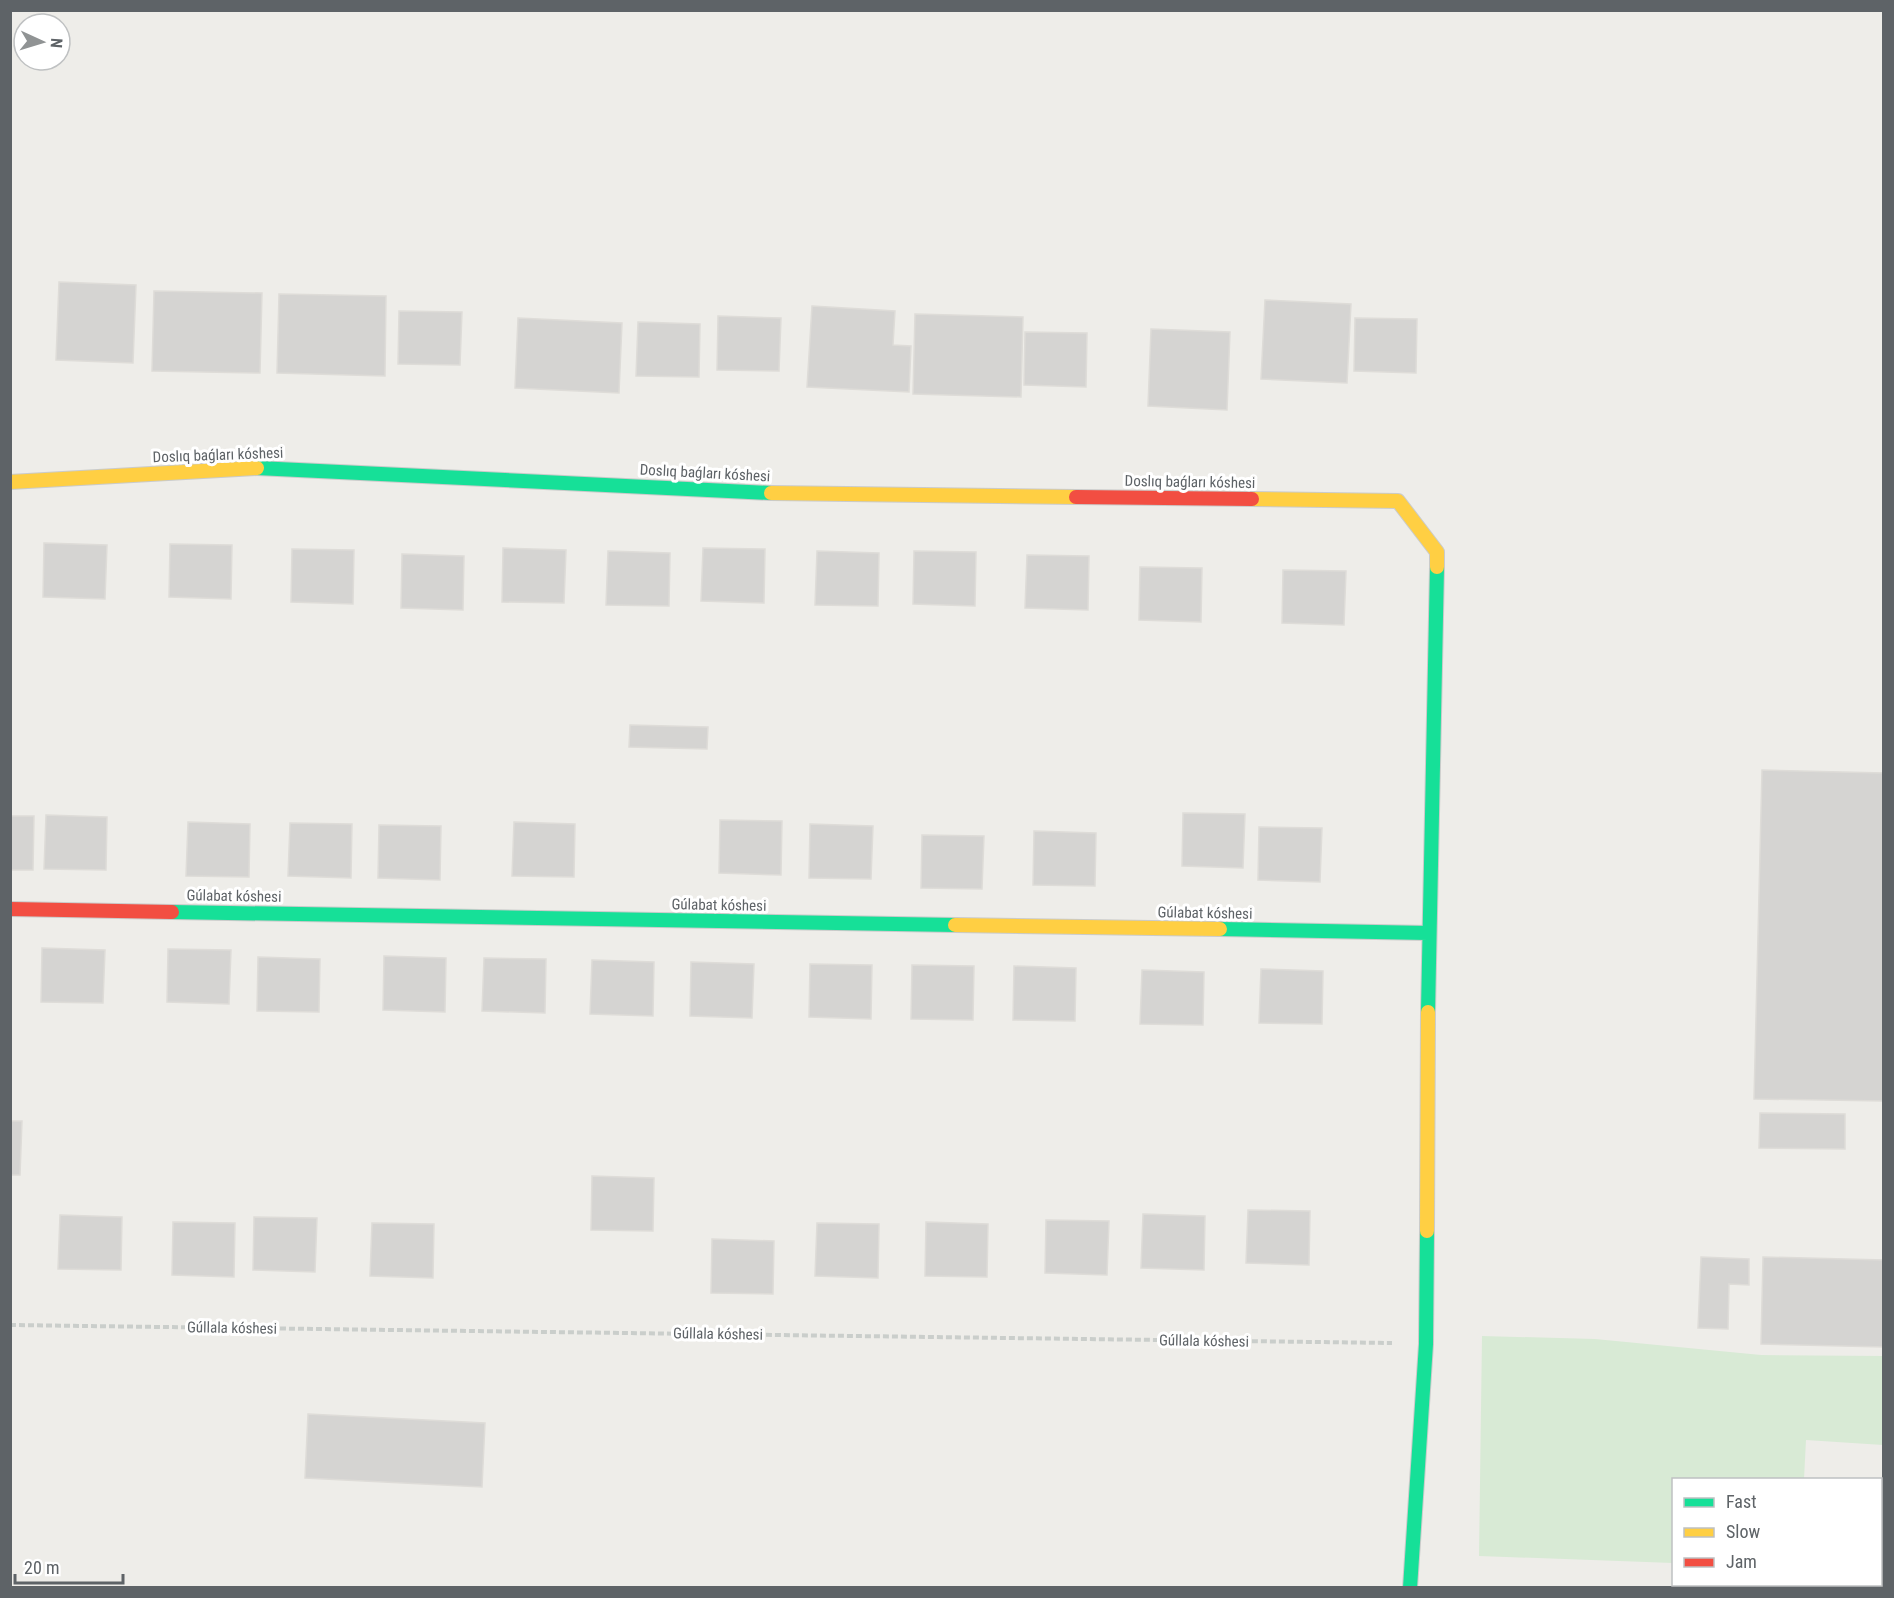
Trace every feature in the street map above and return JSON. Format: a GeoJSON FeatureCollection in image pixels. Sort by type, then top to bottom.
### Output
{"type":"FeatureCollection","features":[{"type":"Feature","properties":{"kind":"street","name":"Doslıq baǵları kóshesi"},"geometry":{"type":"LineString","coordinates":[[10,482],[248,468],[800,494],[1398,501],[1437,552],[1428,933]]}},
{"type":"Feature","properties":{"kind":"street","name":"Gúlabat kóshesi"},"geometry":{"type":"LineString","coordinates":[[10,909],[1428,933]]}},
{"type":"Feature","properties":{"kind":"street"},"geometry":{"type":"LineString","coordinates":[[1410,1587],[1426,1344],[1428,933]]}},
{"type":"Feature","properties":{"kind":"path","name":"Gúllala kóshesi"},"geometry":{"type":"LineString","coordinates":[[10,1325],[1426,1344]]}},
{"type":"Feature","properties":{"kind":"green space"},"geometry":{"type":"Polygon","coordinates":[[[1482,1336],[1595,1339],[1761,1355],[1883,1356],[1883,1445],[1806,1440],[1804,1478],[1672,1478],[1672,1563],[1479,1556],[1482,1336]]]}},
{"type":"Feature","properties":{"kind":"building"},"geometry":{"type":"Polygon","coordinates":[[[59,282],[136,285],[133,363],[56,360],[59,282]]]}},
{"type":"Feature","properties":{"kind":"building"},"geometry":{"type":"Polygon","coordinates":[[[154,291],[262,293],[260,373],[152,371],[154,291]]]}},
{"type":"Feature","properties":{"kind":"building"},"geometry":{"type":"Polygon","coordinates":[[[279,294],[386,296],[385,376],[277,373],[279,294]]]}},
{"type":"Feature","properties":{"kind":"building"},"geometry":{"type":"Polygon","coordinates":[[[1265,300],[1351,304],[1347,383],[1261,379],[1265,300]]]}},
{"type":"Feature","properties":{"kind":"building"},"geometry":{"type":"Polygon","coordinates":[[[812,306],[895,311],[893,345],[911,346],[909,392],[807,387],[812,306]]]}},
{"type":"Feature","properties":{"kind":"building"},"geometry":{"type":"Polygon","coordinates":[[[399,311],[462,312],[460,365],[398,364],[399,311]]]}},
{"type":"Feature","properties":{"kind":"building"},"geometry":{"type":"Polygon","coordinates":[[[915,314],[1023,317],[1021,397],[913,394],[915,314]]]}},
{"type":"Feature","properties":{"kind":"building"},"geometry":{"type":"Polygon","coordinates":[[[718,316],[781,318],[779,371],[717,370],[718,316]]]}},
{"type":"Feature","properties":{"kind":"building"},"geometry":{"type":"Polygon","coordinates":[[[518,318],[622,323],[619,393],[515,388],[518,318]]]}},
{"type":"Feature","properties":{"kind":"building"},"geometry":{"type":"Polygon","coordinates":[[[1355,318],[1417,319],[1416,373],[1354,371],[1355,318]]]}},
{"type":"Feature","properties":{"kind":"building"},"geometry":{"type":"Polygon","coordinates":[[[638,322],[700,324],[699,377],[636,376],[638,322]]]}},
{"type":"Feature","properties":{"kind":"building"},"geometry":{"type":"Polygon","coordinates":[[[1151,329],[1230,332],[1227,410],[1148,406],[1151,329]]]}},
{"type":"Feature","properties":{"kind":"building"},"geometry":{"type":"Polygon","coordinates":[[[1025,332],[1087,333],[1086,387],[1024,385],[1025,332]]]}},
{"type":"Feature","properties":{"kind":"building"},"geometry":{"type":"Polygon","coordinates":[[[44,543],[107,545],[105,599],[43,597],[44,543]]]}},
{"type":"Feature","properties":{"kind":"building"},"geometry":{"type":"Polygon","coordinates":[[[170,544],[232,545],[231,599],[169,597],[170,544]]]}},
{"type":"Feature","properties":{"kind":"building"},"geometry":{"type":"Polygon","coordinates":[[[503,548],[566,550],[564,603],[502,602],[503,548]]]}},
{"type":"Feature","properties":{"kind":"building"},"geometry":{"type":"Polygon","coordinates":[[[703,548],[765,549],[764,603],[701,601],[703,548]]]}},
{"type":"Feature","properties":{"kind":"building"},"geometry":{"type":"Polygon","coordinates":[[[292,549],[354,550],[353,604],[291,602],[292,549]]]}},
{"type":"Feature","properties":{"kind":"building"},"geometry":{"type":"Polygon","coordinates":[[[608,551],[670,553],[669,606],[606,605],[608,551]]]}},
{"type":"Feature","properties":{"kind":"building"},"geometry":{"type":"Polygon","coordinates":[[[817,551],[879,553],[878,606],[815,605],[817,551]]]}},
{"type":"Feature","properties":{"kind":"building"},"geometry":{"type":"Polygon","coordinates":[[[914,551],[976,552],[975,606],[913,604],[914,551]]]}},
{"type":"Feature","properties":{"kind":"building"},"geometry":{"type":"Polygon","coordinates":[[[402,554],[464,556],[463,610],[401,608],[402,554]]]}},
{"type":"Feature","properties":{"kind":"building"},"geometry":{"type":"Polygon","coordinates":[[[1027,555],[1089,556],[1088,610],[1025,608],[1027,555]]]}},
{"type":"Feature","properties":{"kind":"building"},"geometry":{"type":"Polygon","coordinates":[[[1140,567],[1202,568],[1201,622],[1139,620],[1140,567]]]}},
{"type":"Feature","properties":{"kind":"building"},"geometry":{"type":"Polygon","coordinates":[[[1283,570],[1346,571],[1344,625],[1282,623],[1283,570]]]}},
{"type":"Feature","properties":{"kind":"building"},"geometry":{"type":"Polygon","coordinates":[[[630,725],[708,727],[707,749],[629,747],[630,725]]]}},
{"type":"Feature","properties":{"kind":"building"},"geometry":{"type":"Polygon","coordinates":[[[1762,770],[1884,773],[1884,1101],[1754,1099],[1762,770]]]}},
{"type":"Feature","properties":{"kind":"building"},"geometry":{"type":"Polygon","coordinates":[[[1183,813],[1245,814],[1243,868],[1182,866],[1183,813]]]}},
{"type":"Feature","properties":{"kind":"building"},"geometry":{"type":"Polygon","coordinates":[[[46,815],[107,817],[106,870],[44,869],[46,815]]]}},
{"type":"Feature","properties":{"kind":"building"},"geometry":{"type":"Polygon","coordinates":[[[10,816],[34,816],[33,870],[10,870],[10,816]]]}},
{"type":"Feature","properties":{"kind":"building"},"geometry":{"type":"Polygon","coordinates":[[[720,820],[782,821],[781,875],[719,873],[720,820]]]}},
{"type":"Feature","properties":{"kind":"building"},"geometry":{"type":"Polygon","coordinates":[[[188,822],[250,824],[249,877],[186,876],[188,822]]]}},
{"type":"Feature","properties":{"kind":"building"},"geometry":{"type":"Polygon","coordinates":[[[514,822],[575,824],[574,877],[512,876],[514,822]]]}},
{"type":"Feature","properties":{"kind":"building"},"geometry":{"type":"Polygon","coordinates":[[[290,823],[352,824],[351,878],[288,876],[290,823]]]}},
{"type":"Feature","properties":{"kind":"building"},"geometry":{"type":"Polygon","coordinates":[[[810,824],[873,826],[871,879],[809,878],[810,824]]]}},
{"type":"Feature","properties":{"kind":"building"},"geometry":{"type":"Polygon","coordinates":[[[379,825],[441,826],[440,880],[378,878],[379,825]]]}},
{"type":"Feature","properties":{"kind":"building"},"geometry":{"type":"Polygon","coordinates":[[[1259,827],[1322,828],[1320,882],[1258,880],[1259,827]]]}},
{"type":"Feature","properties":{"kind":"building"},"geometry":{"type":"Polygon","coordinates":[[[1034,831],[1096,833],[1095,886],[1033,885],[1034,831]]]}},
{"type":"Feature","properties":{"kind":"building"},"geometry":{"type":"Polygon","coordinates":[[[922,835],[984,836],[982,889],[921,888],[922,835]]]}},
{"type":"Feature","properties":{"kind":"building"},"geometry":{"type":"Polygon","coordinates":[[[42,948],[105,950],[103,1003],[41,1002],[42,948]]]}},
{"type":"Feature","properties":{"kind":"building"},"geometry":{"type":"Polygon","coordinates":[[[168,949],[231,950],[229,1004],[167,1002],[168,949]]]}},
{"type":"Feature","properties":{"kind":"building"},"geometry":{"type":"Polygon","coordinates":[[[384,956],[446,958],[445,1012],[383,1010],[384,956]]]}},
{"type":"Feature","properties":{"kind":"building"},"geometry":{"type":"Polygon","coordinates":[[[258,957],[320,959],[319,1012],[257,1011],[258,957]]]}},
{"type":"Feature","properties":{"kind":"building"},"geometry":{"type":"Polygon","coordinates":[[[484,958],[546,959],[545,1013],[482,1011],[484,958]]]}},
{"type":"Feature","properties":{"kind":"building"},"geometry":{"type":"Polygon","coordinates":[[[592,960],[654,962],[653,1016],[590,1014],[592,960]]]}},
{"type":"Feature","properties":{"kind":"building"},"geometry":{"type":"Polygon","coordinates":[[[691,962],[754,964],[752,1018],[690,1016],[691,962]]]}},
{"type":"Feature","properties":{"kind":"building"},"geometry":{"type":"Polygon","coordinates":[[[810,964],[872,965],[871,1019],[809,1017],[810,964]]]}},
{"type":"Feature","properties":{"kind":"building"},"geometry":{"type":"Polygon","coordinates":[[[912,965],[974,966],[973,1020],[911,1019],[912,965]]]}},
{"type":"Feature","properties":{"kind":"building"},"geometry":{"type":"Polygon","coordinates":[[[1014,966],[1076,968],[1075,1021],[1013,1020],[1014,966]]]}},
{"type":"Feature","properties":{"kind":"building"},"geometry":{"type":"Polygon","coordinates":[[[1261,969],[1323,971],[1322,1024],[1259,1023],[1261,969]]]}},
{"type":"Feature","properties":{"kind":"building"},"geometry":{"type":"Polygon","coordinates":[[[1142,970],[1204,972],[1203,1025],[1140,1024],[1142,970]]]}},
{"type":"Feature","properties":{"kind":"building"},"geometry":{"type":"Polygon","coordinates":[[[1760,1113],[1845,1114],[1845,1149],[1759,1148],[1760,1113]]]}},
{"type":"Feature","properties":{"kind":"building"},"geometry":{"type":"Polygon","coordinates":[[[10,1121],[22,1121],[20,1175],[10,1175],[10,1121]]]}},
{"type":"Feature","properties":{"kind":"building"},"geometry":{"type":"Polygon","coordinates":[[[592,1176],[654,1178],[653,1231],[591,1230],[592,1176]]]}},
{"type":"Feature","properties":{"kind":"building"},"geometry":{"type":"Polygon","coordinates":[[[1248,1210],[1310,1211],[1309,1265],[1246,1263],[1248,1210]]]}},
{"type":"Feature","properties":{"kind":"building"},"geometry":{"type":"Polygon","coordinates":[[[1143,1214],[1205,1216],[1204,1270],[1141,1268],[1143,1214]]]}},
{"type":"Feature","properties":{"kind":"building"},"geometry":{"type":"Polygon","coordinates":[[[60,1215],[122,1217],[121,1270],[58,1269],[60,1215]]]}},
{"type":"Feature","properties":{"kind":"building"},"geometry":{"type":"Polygon","coordinates":[[[254,1217],[317,1218],[315,1272],[253,1270],[254,1217]]]}},
{"type":"Feature","properties":{"kind":"building"},"geometry":{"type":"Polygon","coordinates":[[[1046,1220],[1109,1221],[1107,1275],[1045,1273],[1046,1220]]]}},
{"type":"Feature","properties":{"kind":"building"},"geometry":{"type":"Polygon","coordinates":[[[173,1222],[235,1223],[234,1277],[172,1275],[173,1222]]]}},
{"type":"Feature","properties":{"kind":"building"},"geometry":{"type":"Polygon","coordinates":[[[926,1222],[988,1224],[987,1277],[925,1276],[926,1222]]]}},
{"type":"Feature","properties":{"kind":"building"},"geometry":{"type":"Polygon","coordinates":[[[372,1223],[434,1224],[433,1278],[370,1276],[372,1223]]]}},
{"type":"Feature","properties":{"kind":"building"},"geometry":{"type":"Polygon","coordinates":[[[817,1223],[879,1224],[878,1278],[815,1276],[817,1223]]]}},
{"type":"Feature","properties":{"kind":"building"},"geometry":{"type":"Polygon","coordinates":[[[712,1239],[774,1241],[773,1294],[711,1293],[712,1239]]]}},
{"type":"Feature","properties":{"kind":"building"},"geometry":{"type":"Polygon","coordinates":[[[1701,1257],[1749,1259],[1749,1285],[1729,1284],[1728,1329],[1698,1328],[1701,1257]]]}},
{"type":"Feature","properties":{"kind":"building"},"geometry":{"type":"Polygon","coordinates":[[[1763,1257],[1884,1260],[1884,1347],[1761,1344],[1763,1257]]]}},
{"type":"Feature","properties":{"kind":"building"},"geometry":{"type":"Polygon","coordinates":[[[308,1414],[485,1423],[482,1487],[305,1478],[308,1414]]]}},
{"type":"Feature","properties":{"kind":"traffic: fast"},"geometry":{"type":"LineString","coordinates":[[257,468],[771,493]]}},
{"type":"Feature","properties":{"kind":"traffic: fast"},"geometry":{"type":"LineString","coordinates":[[1428,1012],[1437,567]]}},
{"type":"Feature","properties":{"kind":"traffic: fast"},"geometry":{"type":"LineString","coordinates":[[172,912],[955,925]]}},
{"type":"Feature","properties":{"kind":"traffic: fast"},"geometry":{"type":"LineString","coordinates":[[1220,929],[1428,933]]}},
{"type":"Feature","properties":{"kind":"traffic: fast"},"geometry":{"type":"LineString","coordinates":[[1410,1588],[1426,1344],[1427,1231]]}},
{"type":"Feature","properties":{"kind":"traffic: slow"},"geometry":{"type":"LineString","coordinates":[[10,482],[257,468]]}},
{"type":"Feature","properties":{"kind":"traffic: slow"},"geometry":{"type":"LineString","coordinates":[[771,493],[1076,497]]}},
{"type":"Feature","properties":{"kind":"traffic: slow"},"geometry":{"type":"LineString","coordinates":[[1252,499],[1398,501],[1437,552],[1437,567]]}},
{"type":"Feature","properties":{"kind":"traffic: slow"},"geometry":{"type":"LineString","coordinates":[[955,925],[1220,929]]}},
{"type":"Feature","properties":{"kind":"traffic: slow"},"geometry":{"type":"LineString","coordinates":[[1427,1231],[1428,1012]]}},
{"type":"Feature","properties":{"kind":"traffic: jam"},"geometry":{"type":"LineString","coordinates":[[1076,497],[1252,499]]}},
{"type":"Feature","properties":{"kind":"traffic: jam"},"geometry":{"type":"LineString","coordinates":[[10,909],[172,912]]}}]}
